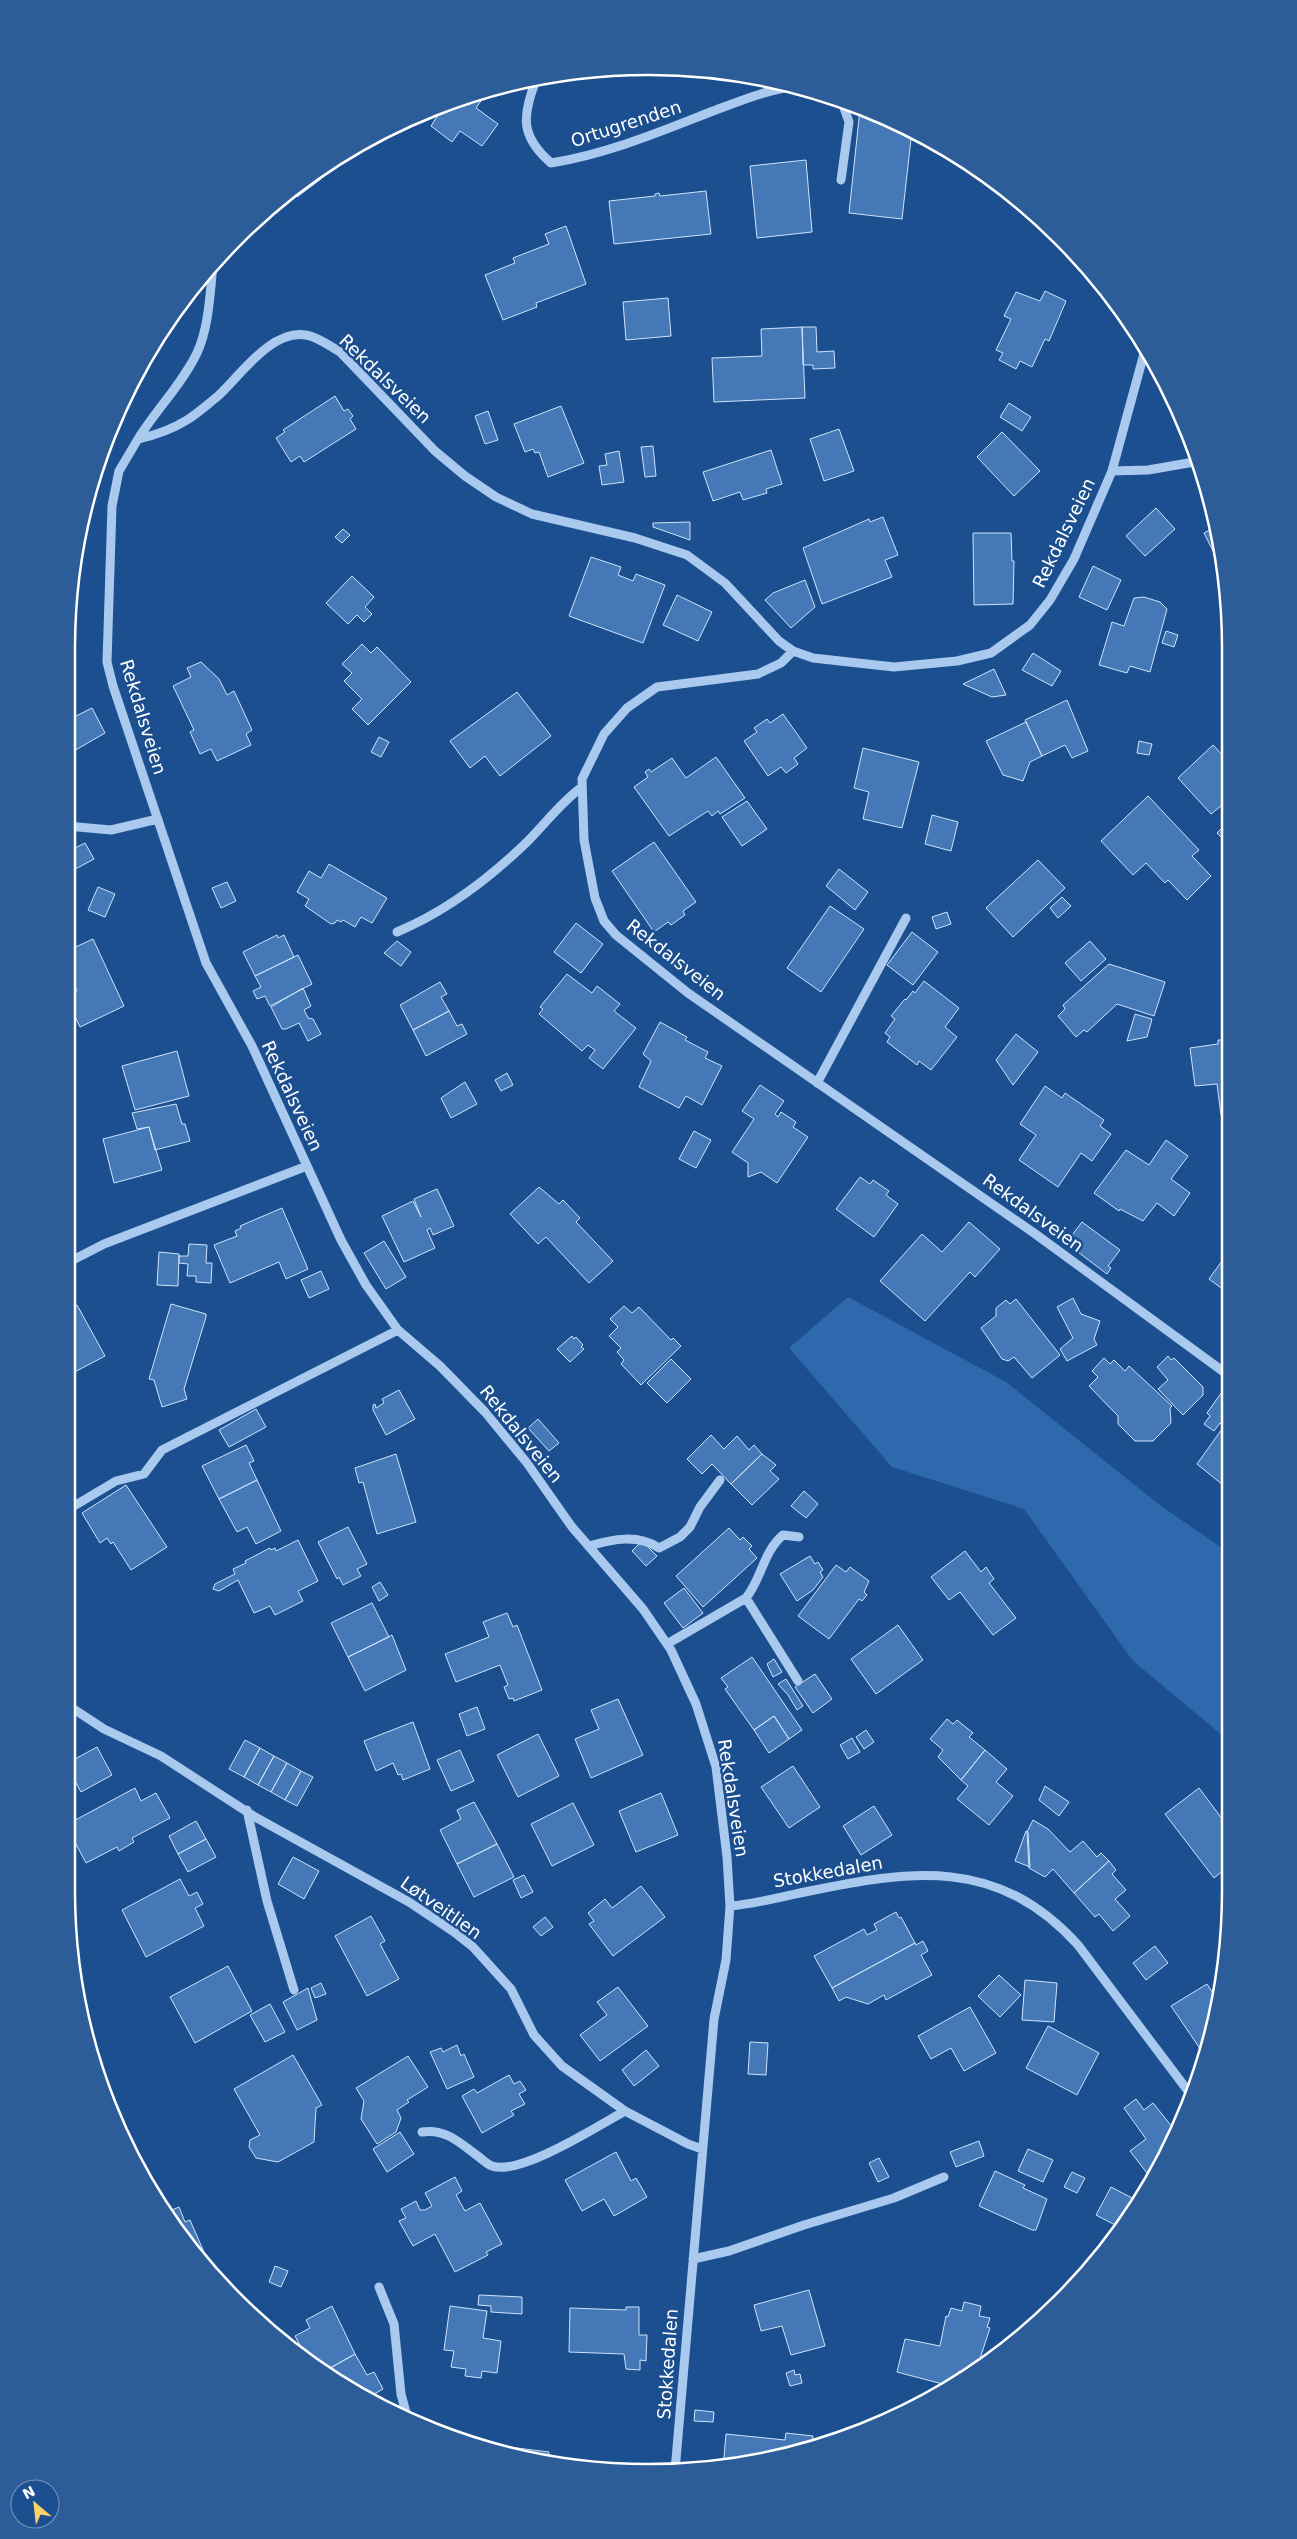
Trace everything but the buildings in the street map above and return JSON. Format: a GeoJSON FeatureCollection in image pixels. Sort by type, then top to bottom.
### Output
{"type":"FeatureCollection","features":[{"type":"Feature","properties":{"kind":"street","name":"Ortugrenden"},"geometry":{"type":"LineString","coordinates":[[533,87],[526,105],[527,130],[537,150],[551,163],[575,159],[624,145],[776,90]]}},
{"type":"Feature","properties":{"kind":"street"},"geometry":{"type":"LineString","coordinates":[[841,180],[848,122],[844,110]]}},
{"type":"Feature","properties":{"kind":"street"},"geometry":{"type":"LineString","coordinates":[[138,439],[188,370],[198,350],[212,276]]}},
{"type":"Feature","properties":{"kind":"street","name":"Rekdalsveien"},"geometry":{"type":"LineString","coordinates":[[730,1906],[725,1830],[716,1767],[696,1704],[667,1644],[643,1609],[572,1527],[527,1462],[485,1412],[440,1366],[398,1330],[366,1285],[353,1263],[252,1046],[206,963],[113,686],[107,649],[112,506],[119,470],[138,439],[160,434],[187,420],[218,396],[250,362],[266,349],[285,337],[305,335],[322,341],[340,352],[435,451],[465,476],[496,497],[532,514],[635,538],[687,556],[725,583],[779,641],[793,651],[813,658],[894,667],[957,660],[992,652],[1030,625],[1050,600],[1074,560],[1112,471],[1143,358]]}},
{"type":"Feature","properties":{"kind":"street","name":"Rekdalsveien"},"geometry":{"type":"LineString","coordinates":[[1112,471],[1148,470],[1191,462]]}},
{"type":"Feature","properties":{"kind":"street","name":"Rekdalsveien"},"geometry":{"type":"LineString","coordinates":[[793,651],[781,663],[758,674],[657,687],[627,708],[604,734],[582,779],[582,787],[584,840],[595,898],[610,928],[688,993],[1034,1233],[1222,1371]]}},
{"type":"Feature","properties":{"kind":"street"},"geometry":{"type":"LineString","coordinates":[[397,932],[414,925],[480,882],[527,842],[568,797],[582,787]]}},
{"type":"Feature","properties":{"kind":"street"},"geometry":{"type":"LineString","coordinates":[[75,827],[111,830],[158,819]]}},
{"type":"Feature","properties":{"kind":"street"},"geometry":{"type":"LineString","coordinates":[[817,1083],[906,918]]}},
{"type":"Feature","properties":{"kind":"street","name":"Rekdalsveien"},"geometry":{"type":"LineString","coordinates":[[75,1258],[104,1244],[307,1166]]}},
{"type":"Feature","properties":{"kind":"street"},"geometry":{"type":"LineString","coordinates":[[75,1505],[116,1481],[144,1474],[162,1450],[398,1330]]}},
{"type":"Feature","properties":{"kind":"street"},"geometry":{"type":"LineString","coordinates":[[590,1546],[613,1540],[647,1540],[659,1548],[680,1537],[690,1527],[700,1507],[720,1480]]}},
{"type":"Feature","properties":{"kind":"street"},"geometry":{"type":"LineString","coordinates":[[667,1644],[746,1598],[753,1590],[772,1544],[783,1535],[800,1537]]}},
{"type":"Feature","properties":{"kind":"street"},"geometry":{"type":"LineString","coordinates":[[746,1598],[798,1681]]}},
{"type":"Feature","properties":{"kind":"street","name":"Løtveitlien"},"geometry":{"type":"LineString","coordinates":[[75,1710],[104,1729],[161,1756],[247,1810],[408,1902],[460,1937],[473,1947],[511,1989],[534,2035],[562,2066],[625,2111],[688,2144],[702,2149]]}},
{"type":"Feature","properties":{"kind":"street"},"geometry":{"type":"LineString","coordinates":[[247,1810],[267,1901],[294,1990]]}},
{"type":"Feature","properties":{"kind":"street","name":"Stokkedalen"},"geometry":{"type":"LineString","coordinates":[[676,2463],[714,2019],[726,1960],[730,1906],[897,1876],[959,1878],[979,1881],[1022,1898],[1058,1923],[1078,1945],[1186,2089]]}},
{"type":"Feature","properties":{"kind":"street"},"geometry":{"type":"LineString","coordinates":[[422,2132],[433,2130],[444,2132],[492,2166],[513,2167],[544,2155],[625,2111]]}},
{"type":"Feature","properties":{"kind":"street"},"geometry":{"type":"LineString","coordinates":[[693,2259],[722,2253],[804,2225],[894,2198],[944,2177]]}},
{"type":"Feature","properties":{"kind":"street"},"geometry":{"type":"LineString","coordinates":[[379,2287],[394,2324],[401,2394],[405,2409]]}},
{"type":"Feature","properties":{"kind":"shaded area"},"geometry":{"type":"Polygon","coordinates":[[[848,1297],[1006,1382],[1161,1506],[1222,1548],[1222,1735],[1133,1661],[1024,1509],[892,1467],[789,1348],[848,1297]]]}}]}
